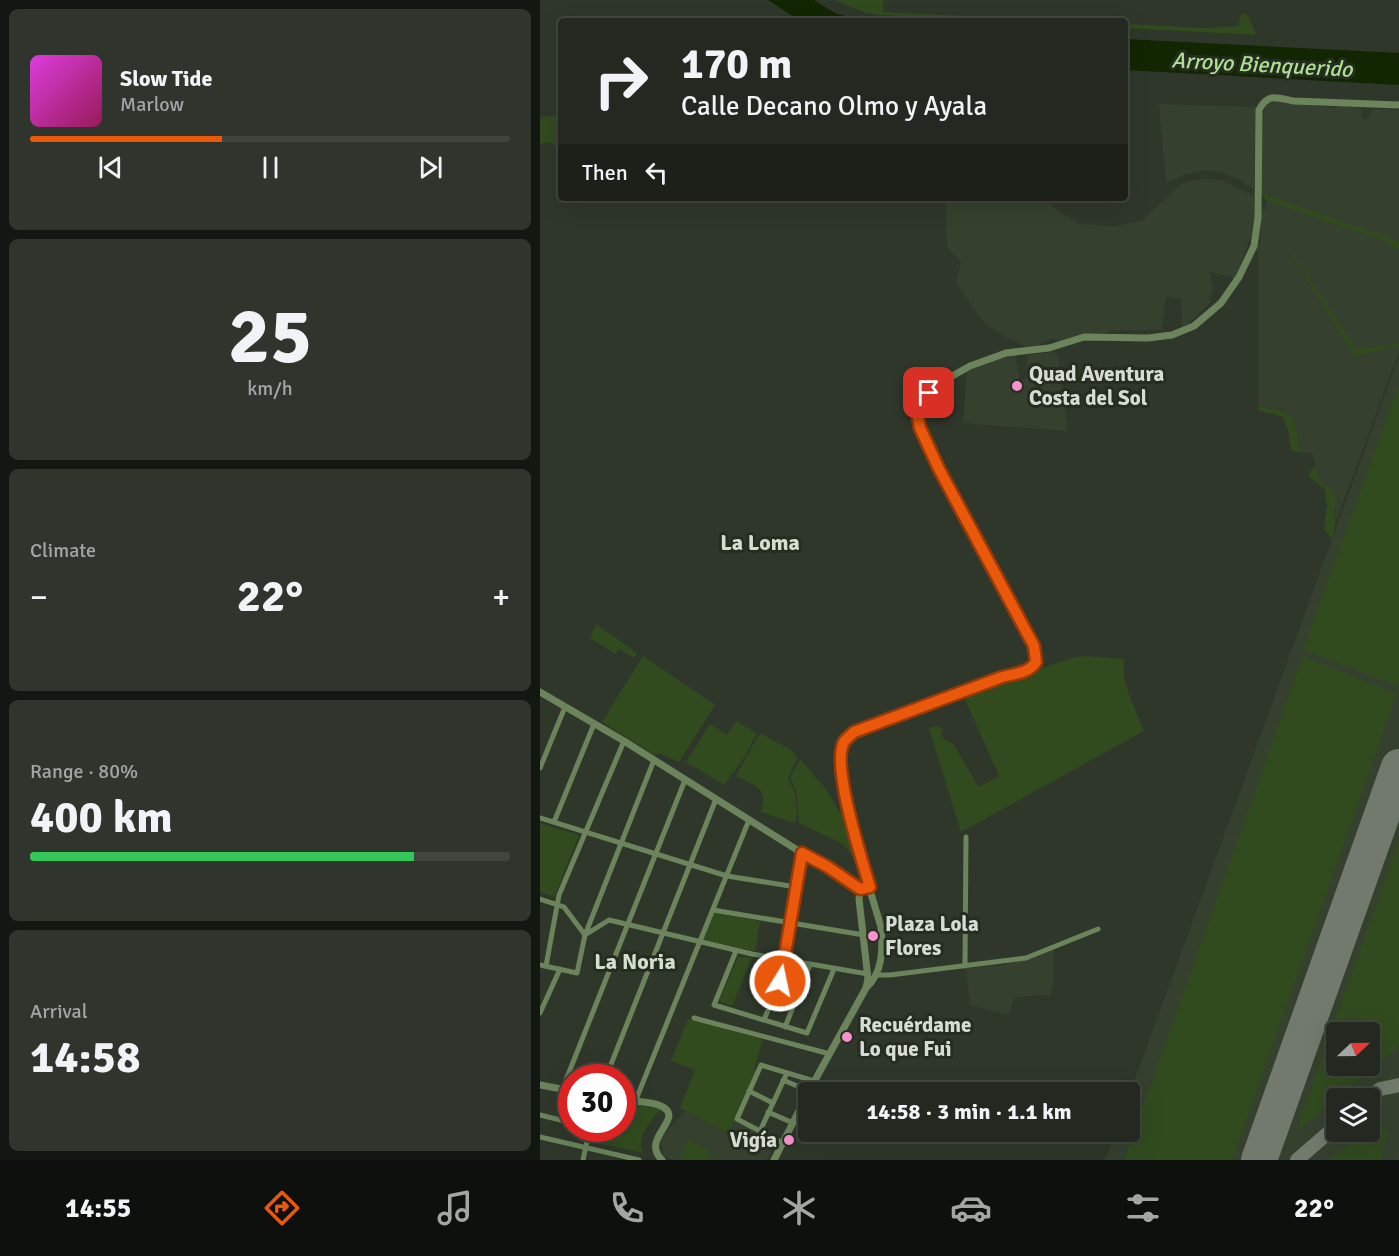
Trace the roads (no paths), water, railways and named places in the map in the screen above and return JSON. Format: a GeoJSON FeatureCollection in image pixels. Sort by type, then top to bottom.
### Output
{"type":"FeatureCollection","features":[{"type":"Feature","properties":{"kind":"street"},"geometry":{"type":"LineString","coordinates":[[783,1143],[737,1119],[761,1065],[814,1081],[866,988],[877,975],[882,938],[881,927],[849,812],[841,763],[843,743],[854,732],[1032,668],[1036,662],[1034,646],[939,469],[920,428],[917,413],[921,402],[947,379],[970,366],[1006,353],[1049,348],[1084,337],[1148,338],[1172,335],[1194,326],[1221,303],[1239,277],[1254,246],[1258,218],[1259,110],[1263,102],[1268,98],[1277,98],[1294,101],[1399,105]]}},
{"type":"Feature","properties":{"kind":"street"},"geometry":{"type":"LineString","coordinates":[[540,692],[624,741],[860,889],[870,887]]}},
{"type":"Feature","properties":{"kind":"street"},"geometry":{"type":"LineString","coordinates":[[540,768],[565,707]]}},
{"type":"Feature","properties":{"kind":"street"},"geometry":{"type":"LineString","coordinates":[[554,822],[594,724]]}},
{"type":"Feature","properties":{"kind":"street"},"geometry":{"type":"LineString","coordinates":[[624,741],[559,895],[543,966],[577,973],[585,935],[654,760]]}},
{"type":"Feature","properties":{"kind":"street"},"geometry":{"type":"LineString","coordinates":[[572,1064],[686,780]]}},
{"type":"Feature","properties":{"kind":"street"},"geometry":{"type":"LineString","coordinates":[[611,1064],[716,799]]}},
{"type":"Feature","properties":{"kind":"street"},"geometry":{"type":"LineString","coordinates":[[540,818],[727,876],[796,887]]}},
{"type":"Feature","properties":{"kind":"street"},"geometry":{"type":"LineString","coordinates":[[636,1100],[749,819]]}},
{"type":"Feature","properties":{"kind":"street"},"geometry":{"type":"LineString","coordinates":[[965,966],[966,837]]}},
{"type":"Feature","properties":{"kind":"street"},"geometry":{"type":"LineString","coordinates":[[764,1020],[786,961],[802,853]]}},
{"type":"Feature","properties":{"kind":"street"},"geometry":{"type":"LineString","coordinates":[[860,889],[859,899],[868,974],[866,988]]}},
{"type":"Feature","properties":{"kind":"street"},"geometry":{"type":"LineString","coordinates":[[540,899],[564,907],[585,935]]}},
{"type":"Feature","properties":{"kind":"street"},"geometry":{"type":"LineString","coordinates":[[713,910],[864,935]]}},
{"type":"Feature","properties":{"kind":"street"},"geometry":{"type":"LineString","coordinates":[[585,935],[609,920],[736,951],[868,974]]}},
{"type":"Feature","properties":{"kind":"street"},"geometry":{"type":"LineString","coordinates":[[877,975],[1026,958],[1098,929]]}},
{"type":"Feature","properties":{"kind":"street"},"geometry":{"type":"LineString","coordinates":[[736,951],[714,1005],[807,1033],[834,969]]}},
{"type":"Feature","properties":{"kind":"street"},"geometry":{"type":"LineString","coordinates":[[785,1027],[810,965]]}},
{"type":"Feature","properties":{"kind":"street"},"geometry":{"type":"LineString","coordinates":[[540,1013],[560,969]]}},
{"type":"Feature","properties":{"kind":"street"},"geometry":{"type":"LineString","coordinates":[[694,1018],[830,1054]]}},
{"type":"Feature","properties":{"kind":"street"},"geometry":{"type":"LineString","coordinates":[[760,1131],[787,1073]]}},
{"type":"Feature","properties":{"kind":"street"},"geometry":{"type":"LineString","coordinates":[[783,1080],[798,1087]]}},
{"type":"Feature","properties":{"kind":"street"},"geometry":{"type":"LineString","coordinates":[[540,1085],[558,1089]]}},
{"type":"Feature","properties":{"kind":"street"},"geometry":{"type":"LineString","coordinates":[[750,1091],[772,1103]]}},
{"type":"Feature","properties":{"kind":"street"},"geometry":{"type":"LineString","coordinates":[[636,1102],[659,1106],[668,1114],[667,1125],[656,1139],[654,1146],[662,1160]]}},
{"type":"Feature","properties":{"kind":"street"},"geometry":{"type":"LineString","coordinates":[[768,1112],[793,1123]]}},
{"type":"Feature","properties":{"kind":"street"},"geometry":{"type":"LineString","coordinates":[[774,1160],[798,1112]]}},
{"type":"Feature","properties":{"kind":"street"},"geometry":{"type":"LineString","coordinates":[[540,1115],[558,1120]]}},
{"type":"Feature","properties":{"kind":"street"},"geometry":{"type":"LineString","coordinates":[[540,1137],[639,1160]]}},
{"type":"Feature","properties":{"kind":"street"},"geometry":{"type":"LineString","coordinates":[[583,1160],[587,1142]]}},
{"type":"Feature","properties":{"kind":"water"},"geometry":{"type":"Polygon","coordinates":[[[768,0],[814,0],[835,13],[851,18],[795,18],[768,0]]]}},
{"type":"Feature","properties":{"kind":"water","name":"Arroyo Bienquerido"},"geometry":{"type":"Polygon","coordinates":[[[1128,39],[1399,53],[1399,85],[1128,70],[1128,39]]]}},
{"type":"Feature","properties":{"kind":"place","name":"Quad Aventura Costa del Sol"},"geometry":{"type":"Point","coordinates":[1017,386]}},
{"type":"Feature","properties":{"kind":"place","name":"Plaza Lola Flores"},"geometry":{"type":"Point","coordinates":[873,936]}},
{"type":"Feature","properties":{"kind":"place","name":"Recuérdame Lo que Fui"},"geometry":{"type":"Point","coordinates":[847,1037]}},
{"type":"Feature","properties":{"kind":"place","name":"Vigía"},"geometry":{"type":"Point","coordinates":[789,1140]}},
{"type":"Feature","properties":{"kind":"district","name":"La Loma"},"geometry":{"type":"Point","coordinates":[760,542]}},
{"type":"Feature","properties":{"kind":"district","name":"La Noria"},"geometry":{"type":"Point","coordinates":[635,961]}}]}
